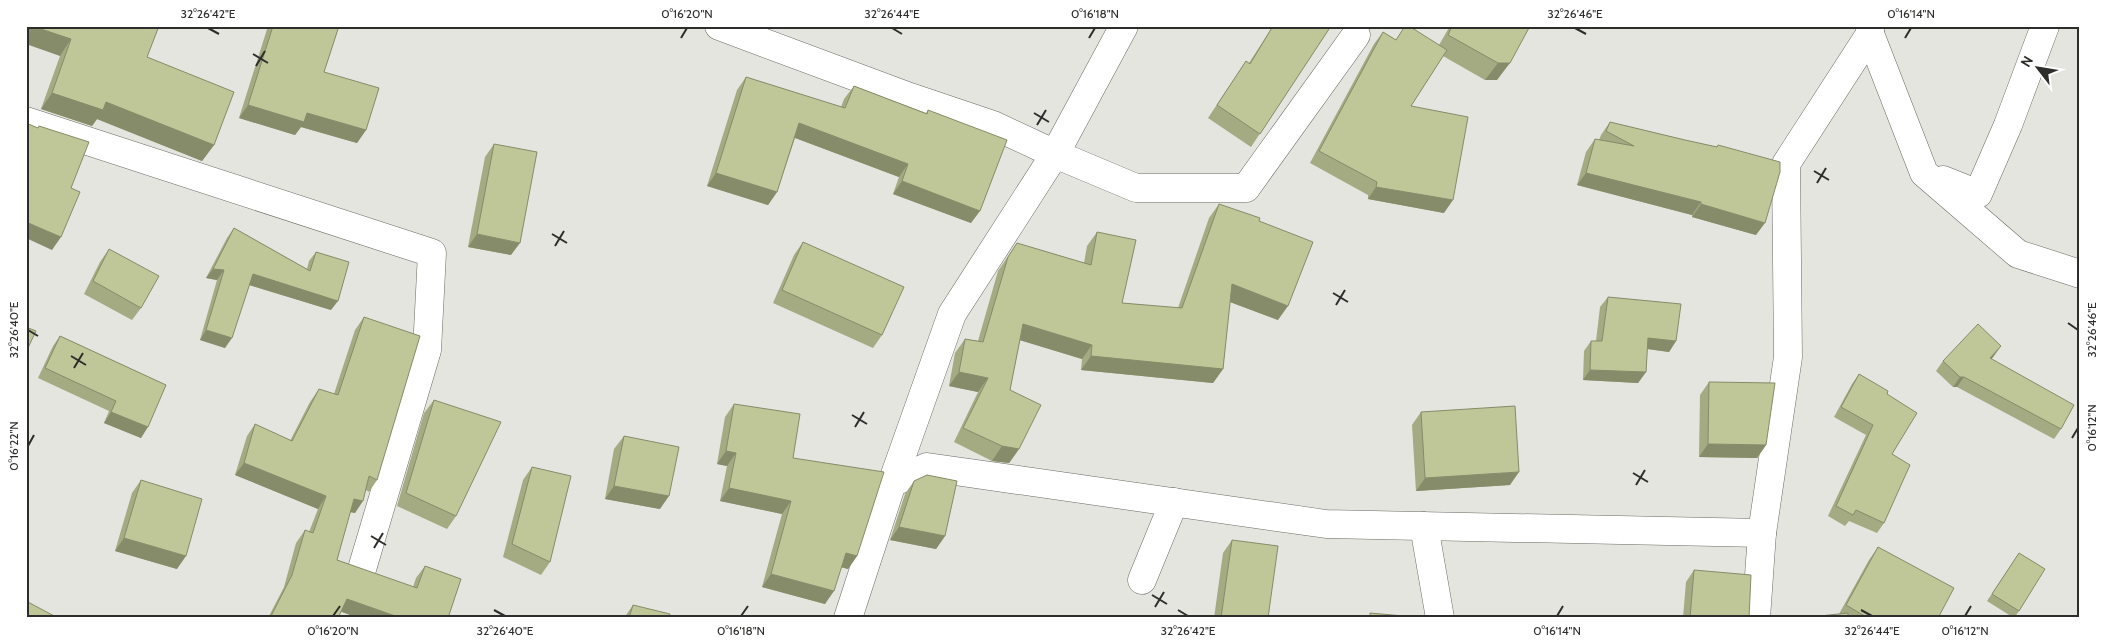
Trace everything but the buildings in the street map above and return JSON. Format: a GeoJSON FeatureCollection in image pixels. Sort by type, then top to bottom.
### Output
{"type":"FeatureCollection","features":[{"type":"Feature","properties":{"kind":"street"},"geometry":{"type":"LineString","coordinates":[[719,26],[910,98],[992,126],[1136,188],[1246,188],[1356,35]]}},
{"type":"Feature","properties":{"kind":"street"},"geometry":{"type":"LineString","coordinates":[[848,618],[892,483],[952,314],[1055,154],[1124,26]]}},
{"type":"Feature","properties":{"kind":"street"},"geometry":{"type":"LineString","coordinates":[[1924,173],[1978,194],[2008,125],[2046,26]]}},
{"type":"Feature","properties":{"kind":"street"},"geometry":{"type":"LineString","coordinates":[[1870,30],[1924,173],[2018,254],[2080,274]]}},
{"type":"Feature","properties":{"kind":"street"},"geometry":{"type":"LineString","coordinates":[[1756,618],[1762,533],[1788,357],[1786,164],[1870,30]]}},
{"type":"Feature","properties":{"kind":"street"},"geometry":{"type":"LineString","coordinates":[[26,121],[432,254],[427,350],[362,569]]}},
{"type":"Feature","properties":{"kind":"street"},"geometry":{"type":"LineString","coordinates":[[892,483],[927,467],[1326,524],[1762,533]]}},
{"type":"Feature","properties":{"kind":"street"},"geometry":{"type":"LineString","coordinates":[[1142,580],[1174,502]]}},
{"type":"Feature","properties":{"kind":"street"},"geometry":{"type":"LineString","coordinates":[[1424,526],[1440,618]]}}]}
